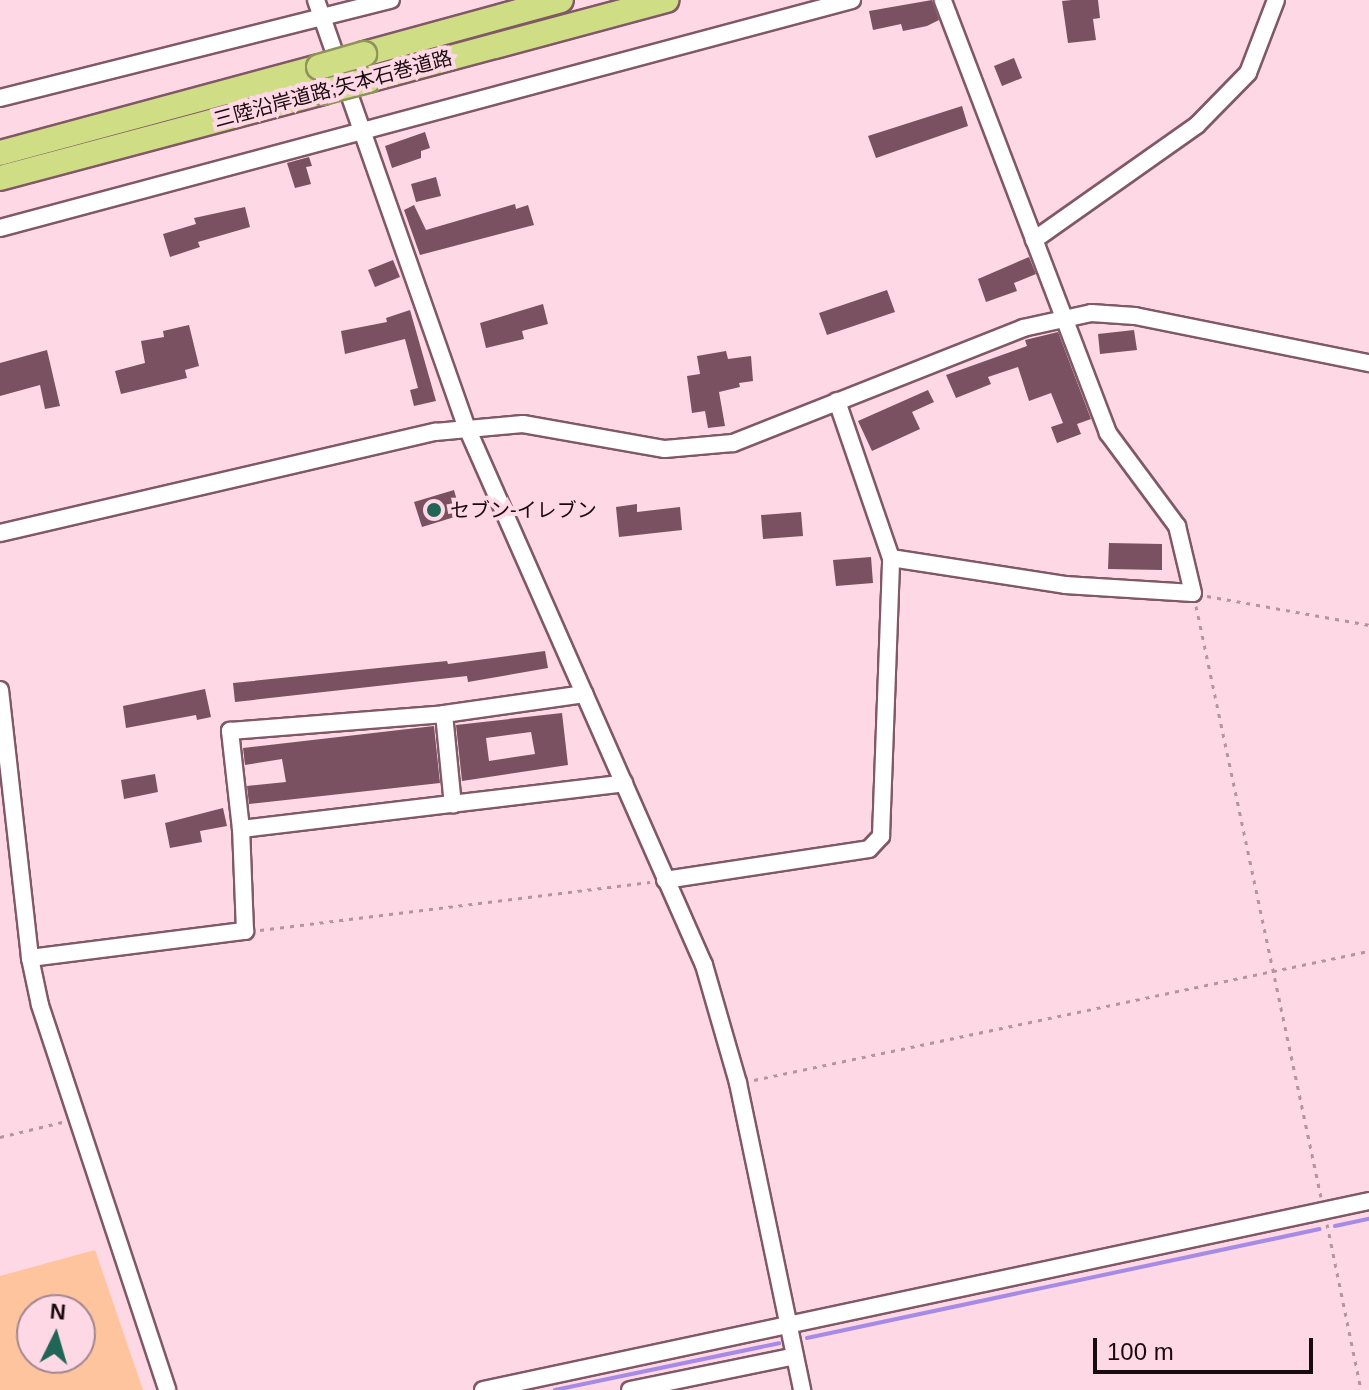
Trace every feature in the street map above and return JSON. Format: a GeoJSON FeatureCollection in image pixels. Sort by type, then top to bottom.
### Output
{"type":"FeatureCollection","features":[{"type":"Feature","properties":{"kind":"highway","name":"三陸沿岸道路;矢本石巻道路"},"geometry":{"type":"LineString","coordinates":[[0,153],[561,0]]}},
{"type":"Feature","properties":{"kind":"highway","name":"三陸沿岸道路;矢本石巻道路"},"geometry":{"type":"LineString","coordinates":[[0,178],[666,0]]}},
{"type":"Feature","properties":{"kind":"street"},"geometry":{"type":"LineString","coordinates":[[316,0],[467,428],[704,965],[738,1083],[802,1390]]}},
{"type":"Feature","properties":{"kind":"street"},"geometry":{"type":"LineString","coordinates":[[0,98],[322,19],[363,4],[391,0]]}},
{"type":"Feature","properties":{"kind":"street"},"geometry":{"type":"LineString","coordinates":[[0,228],[360,129],[852,0]]}},
{"type":"Feature","properties":{"kind":"street"},"geometry":{"type":"LineString","coordinates":[[891,558],[1065,585],[1193,593],[1177,526],[1108,433],[943,0]]}},
{"type":"Feature","properties":{"kind":"street"},"geometry":{"type":"LineString","coordinates":[[1034,240],[1197,125],[1248,73],[1276,0]]}},
{"type":"Feature","properties":{"kind":"street"},"geometry":{"type":"LineString","coordinates":[[0,533],[435,432],[541,425],[639,445],[687,449],[759,435],[1023,328],[1091,313],[1135,316],[1369,363]]}},
{"type":"Feature","properties":{"kind":"street"},"geometry":{"type":"LineString","coordinates":[[665,880],[869,849],[876,845],[881,836],[891,558],[837,401]]}},
{"type":"Feature","properties":{"kind":"street"},"geometry":{"type":"LineString","coordinates":[[0,690],[30,958],[53,1051],[167,1390]]}},
{"type":"Feature","properties":{"kind":"street"},"geometry":{"type":"LineString","coordinates":[[30,958],[245,931],[241,829],[230,731],[444,714],[585,694]]}},
{"type":"Feature","properties":{"kind":"street"},"geometry":{"type":"LineString","coordinates":[[444,714],[453,805]]}},
{"type":"Feature","properties":{"kind":"street"},"geometry":{"type":"LineString","coordinates":[[241,829],[624,783]]}},
{"type":"Feature","properties":{"kind":"street"},"geometry":{"type":"LineString","coordinates":[[483,1390],[1369,1201]]}},
{"type":"Feature","properties":{"kind":"street"},"geometry":{"type":"LineString","coordinates":[[630,1390],[653,1388],[795,1356]]}},
{"type":"Feature","properties":{"kind":"path"},"geometry":{"type":"LineString","coordinates":[[1361,1390],[1193,593],[1369,625]]}},
{"type":"Feature","properties":{"kind":"path"},"geometry":{"type":"LineString","coordinates":[[245,931],[665,880]]}},
{"type":"Feature","properties":{"kind":"path"},"geometry":{"type":"LineString","coordinates":[[738,1083],[1369,951]]}},
{"type":"Feature","properties":{"kind":"path"},"geometry":{"type":"LineString","coordinates":[[0,1137],[76,1118]]}},
{"type":"Feature","properties":{"kind":"shaded area"},"geometry":{"type":"Polygon","coordinates":[[[95,1250],[143,1390],[0,1390],[0,1276],[95,1250]]]}},
{"type":"Feature","properties":{"kind":"building"},"geometry":{"type":"Polygon","coordinates":[[[932,0],[939,20],[903,31],[901,24],[873,30],[869,11],[932,0]]]}},
{"type":"Feature","properties":{"kind":"building"},"geometry":{"type":"Polygon","coordinates":[[[1098,0],[1100,18],[1093,19],[1096,40],[1068,43],[1062,1],[1098,0]]]}},
{"type":"Feature","properties":{"kind":"building"},"geometry":{"type":"Polygon","coordinates":[[[1014,58],[1022,78],[1002,86],[994,66],[1014,58]]]}},
{"type":"Feature","properties":{"kind":"building"},"geometry":{"type":"Polygon","coordinates":[[[962,106],[968,126],[876,158],[868,136],[962,106]]]}},
{"type":"Feature","properties":{"kind":"building"},"geometry":{"type":"Polygon","coordinates":[[[425,132],[430,148],[421,151],[421,158],[392,168],[385,146],[425,132]]]}},
{"type":"Feature","properties":{"kind":"building"},"geometry":{"type":"Polygon","coordinates":[[[309,157],[312,166],[306,167],[311,184],[295,188],[287,163],[309,157]]]}},
{"type":"Feature","properties":{"kind":"building"},"geometry":{"type":"Polygon","coordinates":[[[436,177],[441,196],[416,202],[411,184],[436,177]]]}},
{"type":"Feature","properties":{"kind":"building"},"geometry":{"type":"Polygon","coordinates":[[[515,204],[516,209],[528,205],[534,225],[420,255],[404,210],[414,205],[426,230],[515,204]]]}},
{"type":"Feature","properties":{"kind":"building"},"geometry":{"type":"Polygon","coordinates":[[[245,207],[250,227],[198,242],[200,247],[170,257],[163,234],[196,224],[194,218],[245,207]]]}},
{"type":"Feature","properties":{"kind":"building"},"geometry":{"type":"Polygon","coordinates":[[[1029,257],[1036,274],[1014,283],[1017,291],[986,302],[978,279],[1029,257]]]}},
{"type":"Feature","properties":{"kind":"building"},"geometry":{"type":"Polygon","coordinates":[[[393,260],[400,277],[375,287],[368,270],[393,260]]]}},
{"type":"Feature","properties":{"kind":"building"},"geometry":{"type":"Polygon","coordinates":[[[887,290],[895,312],[827,335],[819,313],[887,290]]]}},
{"type":"Feature","properties":{"kind":"building"},"geometry":{"type":"Polygon","coordinates":[[[543,304],[548,324],[522,331],[524,339],[486,348],[480,323],[543,304]]]}},
{"type":"Feature","properties":{"kind":"building"},"geometry":{"type":"Polygon","coordinates":[[[410,310],[436,401],[414,406],[410,390],[418,388],[405,339],[345,354],[341,331],[387,322],[386,318],[410,310]]]}},
{"type":"Feature","properties":{"kind":"building"},"geometry":{"type":"Polygon","coordinates":[[[189,325],[199,366],[185,370],[187,378],[121,394],[115,371],[145,363],[141,341],[164,337],[163,331],[189,325]]]}},
{"type":"Feature","properties":{"kind":"building"},"geometry":{"type":"Polygon","coordinates":[[[1134,330],[1137,350],[1100,354],[1098,334],[1134,330]]]}},
{"type":"Feature","properties":{"kind":"building"},"geometry":{"type":"Polygon","coordinates":[[[1058,332],[1091,419],[1077,424],[1081,434],[1057,443],[1051,427],[1063,423],[1051,393],[1029,401],[1018,367],[988,377],[991,384],[956,398],[946,375],[1027,346],[1025,340],[1058,332]]]}},
{"type":"Feature","properties":{"kind":"building"},"geometry":{"type":"Polygon","coordinates":[[[47,350],[60,406],[45,409],[40,385],[0,396],[0,363],[47,350]]]}},
{"type":"Feature","properties":{"kind":"building"},"geometry":{"type":"Polygon","coordinates":[[[726,351],[728,359],[751,356],[753,381],[739,383],[740,387],[719,392],[725,426],[708,428],[705,411],[692,413],[687,376],[700,374],[697,356],[726,351]]]}},
{"type":"Feature","properties":{"kind":"building"},"geometry":{"type":"Polygon","coordinates":[[[928,390],[934,402],[912,412],[920,429],[872,451],[858,421],[928,390]]]}},
{"type":"Feature","properties":{"kind":"building"},"geometry":{"type":"Polygon","coordinates":[[[454,490],[461,515],[422,527],[414,502],[454,490]]]}},
{"type":"Feature","properties":{"kind":"building"},"geometry":{"type":"Polygon","coordinates":[[[637,504],[637,512],[680,507],[682,530],[619,537],[616,507],[637,504]]]}},
{"type":"Feature","properties":{"kind":"building"},"geometry":{"type":"Polygon","coordinates":[[[801,512],[803,536],[763,539],[761,515],[801,512]]]}},
{"type":"Feature","properties":{"kind":"building"},"geometry":{"type":"Polygon","coordinates":[[[1109,543],[1162,544],[1162,570],[1108,569],[1109,543]]]}},
{"type":"Feature","properties":{"kind":"building"},"geometry":{"type":"Polygon","coordinates":[[[871,557],[873,583],[836,586],[833,560],[871,557]]]}},
{"type":"Feature","properties":{"kind":"building"},"geometry":{"type":"Polygon","coordinates":[[[545,651],[548,668],[468,682],[467,676],[235,702],[233,683],[447,661],[448,664],[545,651]]]}},
{"type":"Feature","properties":{"kind":"building"},"geometry":{"type":"Polygon","coordinates":[[[205,689],[211,717],[197,720],[196,715],[126,728],[123,706],[205,689]]]}},
{"type":"Feature","properties":{"kind":"building"},"geometry":{"type":"Polygon","coordinates":[[[562,713],[568,765],[462,781],[456,725],[562,713]],[[531,732],[486,738],[489,761],[535,754],[531,732]]]}},
{"type":"Feature","properties":{"kind":"building"},"geometry":{"type":"Polygon","coordinates":[[[434,726],[440,783],[249,804],[247,786],[286,782],[282,759],[245,765],[243,748],[434,726]]]}},
{"type":"Feature","properties":{"kind":"building"},"geometry":{"type":"Polygon","coordinates":[[[155,774],[158,792],[124,799],[121,780],[155,774]]]}},
{"type":"Feature","properties":{"kind":"building"},"geometry":{"type":"Polygon","coordinates":[[[223,808],[227,826],[200,831],[202,842],[170,848],[165,823],[223,808]]]}},
{"type":"Feature","properties":{"kind":"waterway"},"geometry":{"type":"LineString","coordinates":[[1335,1226],[1369,1219]]}},
{"type":"Feature","properties":{"kind":"waterway"},"geometry":{"type":"LineString","coordinates":[[807,1338],[1320,1229]]}},
{"type":"Feature","properties":{"kind":"waterway"},"geometry":{"type":"LineString","coordinates":[[555,1390],[779,1343]]}},
{"type":"Feature","properties":{"kind":"place","name":"セブン-イレブン"},"geometry":{"type":"Point","coordinates":[434,510]}}]}
